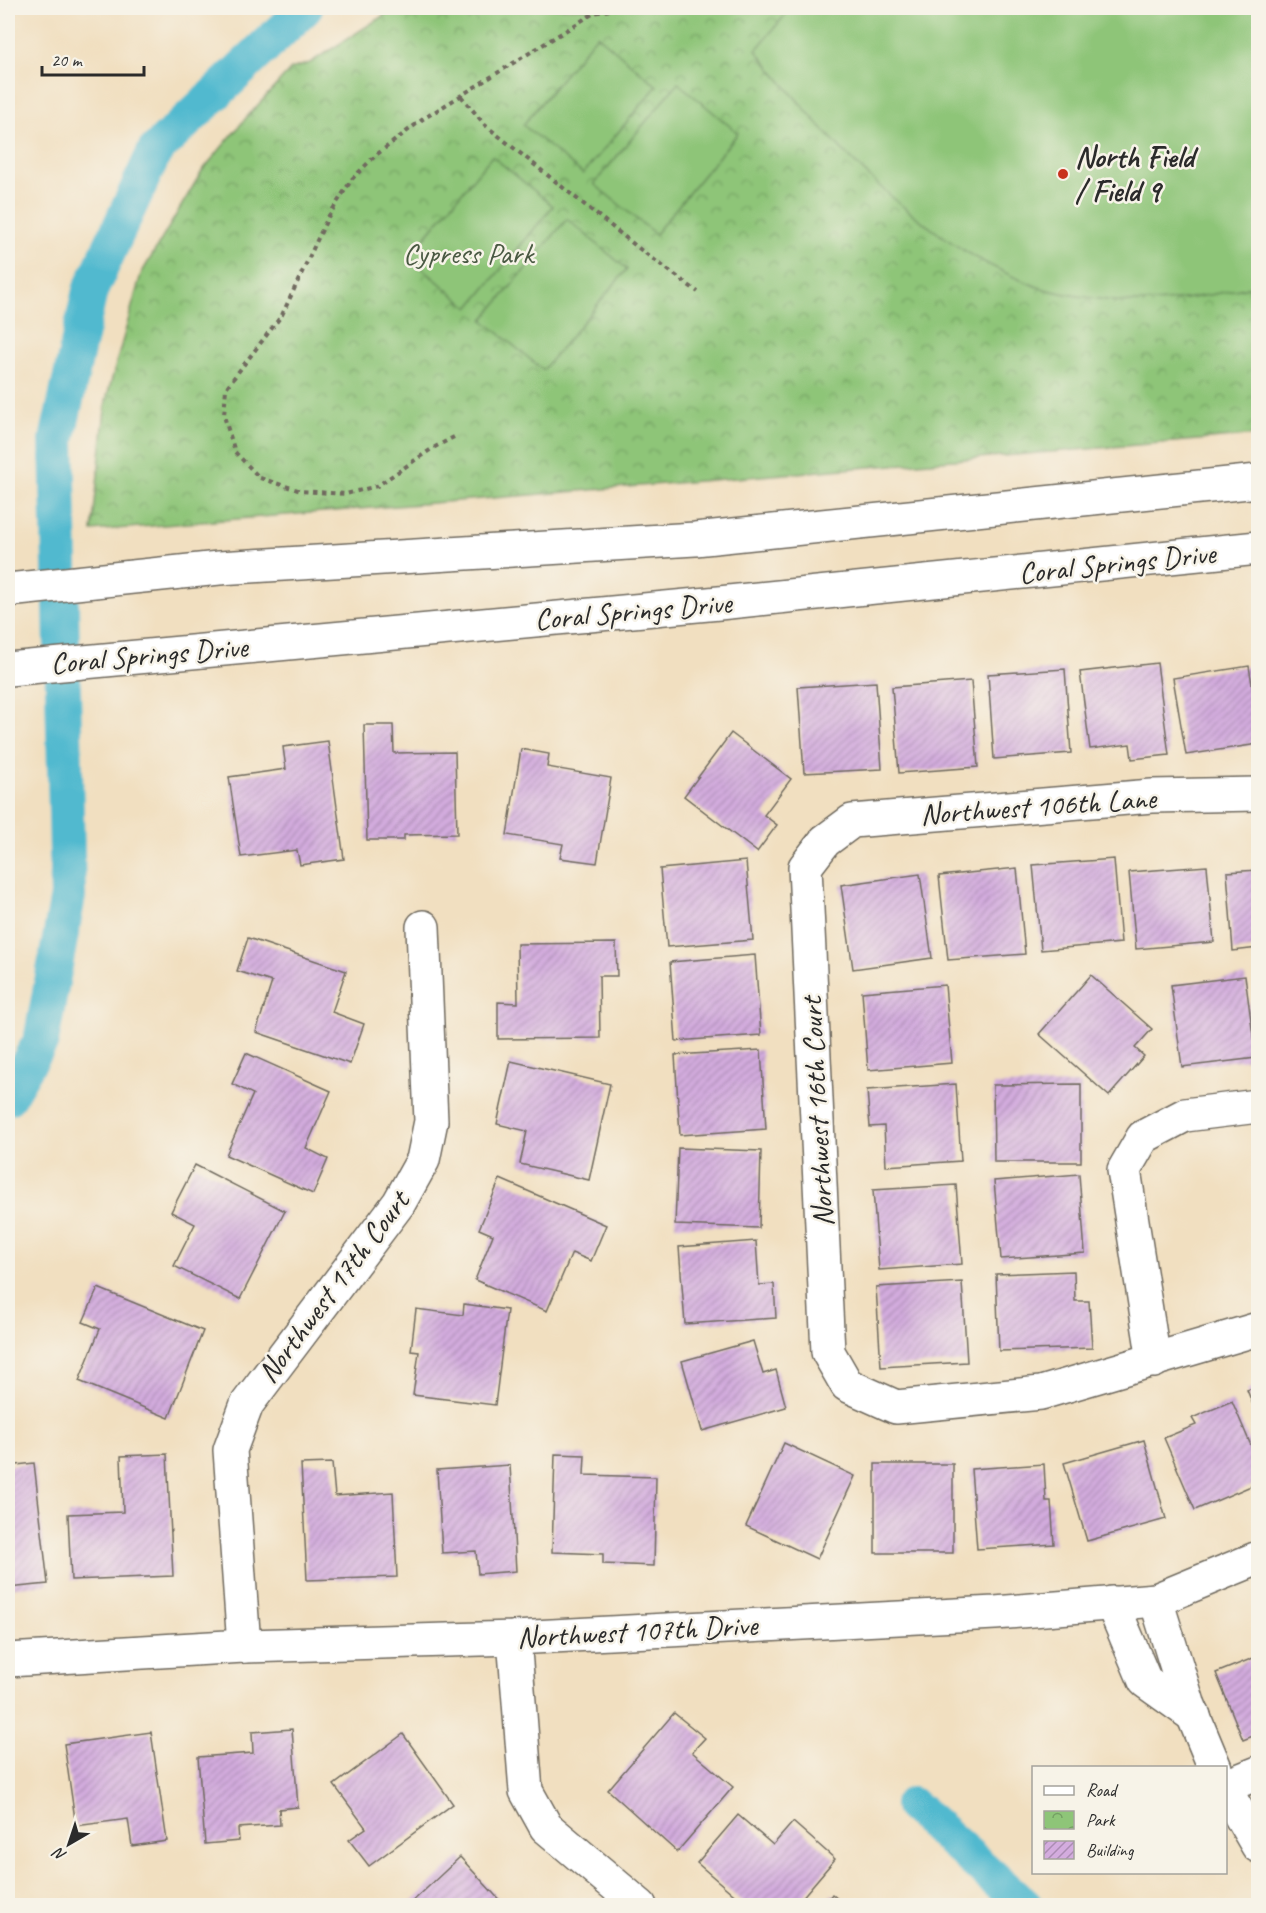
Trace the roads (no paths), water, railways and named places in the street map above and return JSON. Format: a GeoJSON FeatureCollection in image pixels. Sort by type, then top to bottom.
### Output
{"type":"FeatureCollection","features":[{"type":"Feature","properties":{"kind":"street"},"geometry":{"type":"LineString","coordinates":[[8,590],[219,568],[695,539],[1258,481]]}},
{"type":"Feature","properties":{"kind":"street","name":"Coral Springs Drive"},"geometry":{"type":"LineString","coordinates":[[10,668],[719,603],[1258,548]]}},
{"type":"Feature","properties":{"kind":"street","name":"Northwest 106th Lane"},"geometry":{"type":"LineString","coordinates":[[825,841],[852,821],[1152,796],[1258,794]]}},
{"type":"Feature","properties":{"kind":"street","name":"Northwest 16th Court"},"geometry":{"type":"LineString","coordinates":[[825,841],[805,867],[828,1352],[848,1385],[896,1407],[1041,1393],[1154,1361]]}},
{"type":"Feature","properties":{"kind":"street","name":"Northwest 17th Court"},"geometry":{"type":"LineString","coordinates":[[244,1646],[230,1450],[247,1404],[399,1203],[423,1160],[431,1121],[423,927]]}},
{"type":"Feature","properties":{"kind":"street"},"geometry":{"type":"LineString","coordinates":[[1258,1106],[1185,1115],[1143,1137],[1124,1170],[1154,1361],[1258,1329]]}},
{"type":"Feature","properties":{"kind":"street","name":"Northwest 107th Drive"},"geometry":{"type":"LineString","coordinates":[[8,1660],[244,1646],[514,1638],[995,1613],[1156,1600],[1258,1558]]}},
{"type":"Feature","properties":{"kind":"street"},"geometry":{"type":"LineString","coordinates":[[1156,1600],[1194,1716],[1215,1766]]}},
{"type":"Feature","properties":{"kind":"street"},"geometry":{"type":"LineString","coordinates":[[1112,1603],[1145,1681],[1194,1716]]}},
{"type":"Feature","properties":{"kind":"street"},"geometry":{"type":"LineString","coordinates":[[514,1638],[526,1791],[546,1827],[639,1905]]}},
{"type":"Feature","properties":{"kind":"street"},"geometry":{"type":"LineString","coordinates":[[1227,1786],[1258,1773]]}},
{"type":"Feature","properties":{"kind":"street"},"geometry":{"type":"LineString","coordinates":[[1227,1793],[1258,1846]]}},
{"type":"Feature","properties":{"kind":"waterway"},"geometry":{"type":"LineString","coordinates":[[8,1097],[41,1041],[68,896],[57,440],[90,291],[155,151],[305,8]]}},
{"type":"Feature","properties":{"kind":"waterway"},"geometry":{"type":"LineString","coordinates":[[912,1805],[1025,1906]]}},
{"type":"Feature","properties":{"kind":"place","name":"North Field / Field 9"},"geometry":{"type":"Point","coordinates":[1063,174]}},
{"type":"Feature","properties":{"kind":"park label","name":"Cypress Park"},"geometry":{"type":"Point","coordinates":[468,253]}}]}
